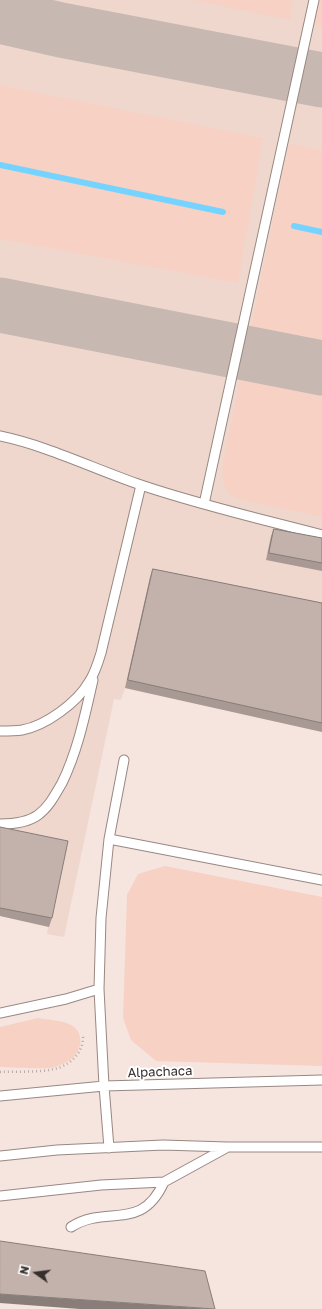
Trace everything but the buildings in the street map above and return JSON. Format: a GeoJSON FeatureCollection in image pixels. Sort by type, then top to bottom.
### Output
{"type":"FeatureCollection","features":[{"type":"Feature","properties":{"kind":"lane"},"geometry":{"type":"LineString","coordinates":[[204,504],[314,0]]}},
{"type":"Feature","properties":{"kind":"lane"},"geometry":{"type":"LineString","coordinates":[[0,436],[22,441],[141,485],[204,504],[322,535]]}},
{"type":"Feature","properties":{"kind":"lane"},"geometry":{"type":"LineString","coordinates":[[0,824],[25,822],[38,815],[53,800],[71,765],[79,740],[101,653],[141,485]]}},
{"type":"Feature","properties":{"kind":"lane"},"geometry":{"type":"LineString","coordinates":[[0,731],[23,730],[55,716],[77,697],[88,684],[96,669]]}},
{"type":"Feature","properties":{"kind":"lane"},"geometry":{"type":"LineString","coordinates":[[109,1148],[99,989],[101,918],[110,840],[124,760]]}},
{"type":"Feature","properties":{"kind":"lane"},"geometry":{"type":"LineString","coordinates":[[110,840],[322,880]]}},
{"type":"Feature","properties":{"kind":"lane"},"geometry":{"type":"LineString","coordinates":[[0,1013],[66,999],[99,989]]}},
{"type":"Feature","properties":{"kind":"lane","name":"Alpachaca"},"geometry":{"type":"LineString","coordinates":[[0,1096],[104,1086],[322,1080]]}},
{"type":"Feature","properties":{"kind":"lane"},"geometry":{"type":"LineString","coordinates":[[0,1156],[57,1150],[163,1145],[322,1147]]}},
{"type":"Feature","properties":{"kind":"lane"},"geometry":{"type":"LineString","coordinates":[[0,1196],[100,1185],[164,1182],[227,1147]]}},
{"type":"Feature","properties":{"kind":"lane"},"geometry":{"type":"LineString","coordinates":[[71,1227],[91,1218],[134,1213],[147,1207],[158,1195],[164,1182]]}},
{"type":"Feature","properties":{"kind":"path"},"geometry":{"type":"LineString","coordinates":[[0,1072],[55,1069],[78,1055],[83,1044],[82,1036]]}},
{"type":"Feature","properties":{"kind":"shaded area"},"geometry":{"type":"Polygon","coordinates":[[[0,0],[322,0],[322,732],[125,688],[121,700],[114,699],[64,937],[47,934],[48,927],[0,916],[0,0]]]}},
{"type":"Feature","properties":{"kind":"shaded area"},"geometry":{"type":"Polygon","coordinates":[[[192,0],[292,0],[290,20],[192,0]]]}},
{"type":"Feature","properties":{"kind":"shaded area"},"geometry":{"type":"Polygon","coordinates":[[[319,0],[322,0],[322,27],[312,25],[319,0]]]}},
{"type":"Feature","properties":{"kind":"shaded area"},"geometry":{"type":"Polygon","coordinates":[[[0,85],[263,138],[238,283],[0,239],[0,85]]]}},
{"type":"Feature","properties":{"kind":"shaded area"},"geometry":{"type":"Polygon","coordinates":[[[289,144],[322,150],[322,517],[242,500],[231,495],[227,491],[223,475],[223,463],[289,144]]]}},
{"type":"Feature","properties":{"kind":"shaded area"},"geometry":{"type":"Polygon","coordinates":[[[165,866],[322,897],[322,1066],[156,1061],[131,1040],[123,1018],[127,895],[138,874],[165,866]]]}},
{"type":"Feature","properties":{"kind":"shaded area"},"geometry":{"type":"Polygon","coordinates":[[[38,1018],[63,1022],[75,1028],[80,1038],[80,1047],[76,1054],[67,1062],[55,1067],[0,1067],[0,1027],[38,1018]]]}},
{"type":"Feature","properties":{"kind":"waterway"},"geometry":{"type":"LineString","coordinates":[[0,165],[223,212]]}},
{"type":"Feature","properties":{"kind":"waterway"},"geometry":{"type":"LineString","coordinates":[[294,226],[322,232]]}},
{"type":"Feature","properties":{"kind":"taxiway"},"geometry":{"type":"LineString","coordinates":[[0,16],[61,30],[322,80]]}},
{"type":"Feature","properties":{"kind":"taxiway"},"geometry":{"type":"LineString","coordinates":[[0,305],[322,368]]}}]}
